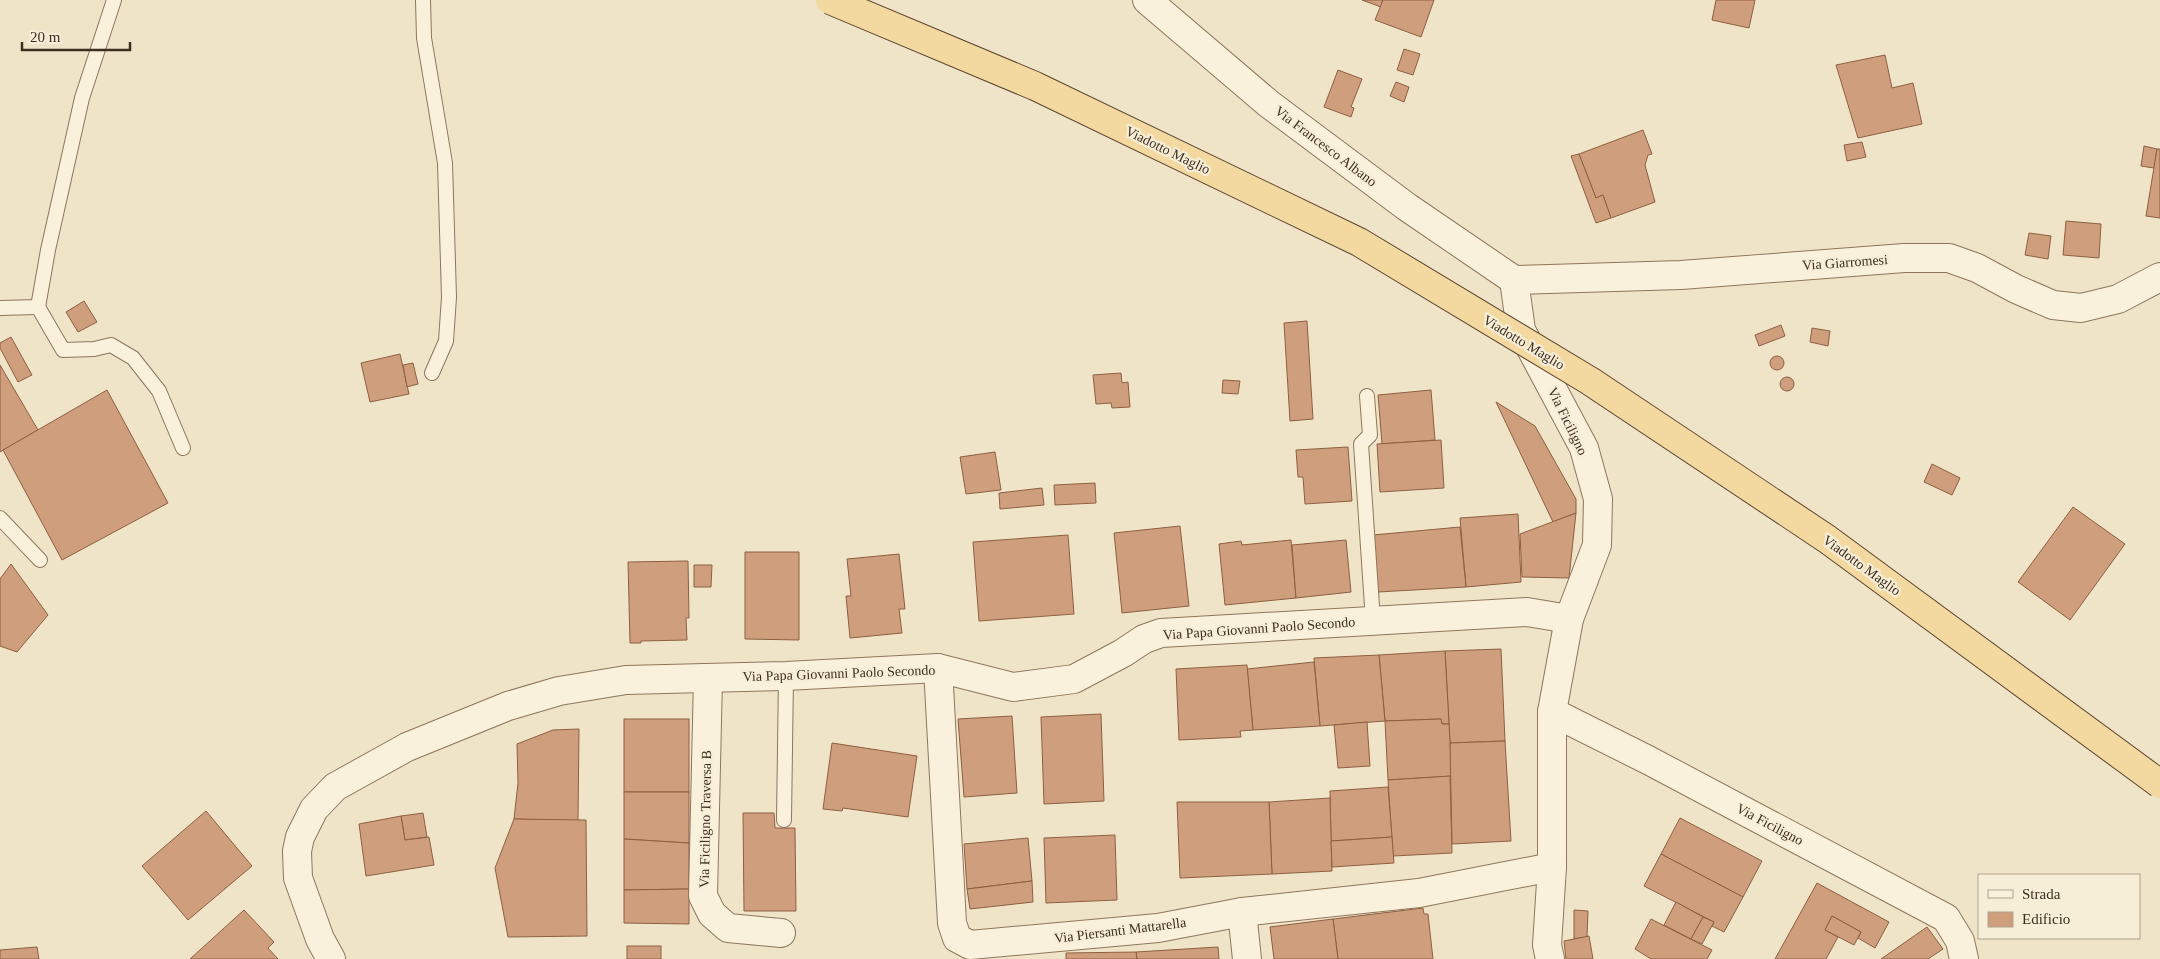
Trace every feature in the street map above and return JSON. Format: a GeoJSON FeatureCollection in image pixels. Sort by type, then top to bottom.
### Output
{"type":"FeatureCollection","features":[{"type":"Feature","properties":{"kind":"main road","name":"Viadotto Maglio"},"geometry":{"type":"LineString","coordinates":[[830,0],[1035,86],[1359,242],[1590,382],[1828,539],[2160,784]]}},
{"type":"Feature","properties":{"kind":"street","name":"Via Francesco Albano"},"geometry":{"type":"LineString","coordinates":[[1147,0],[1269,104],[1407,207],[1514,280]]}},
{"type":"Feature","properties":{"kind":"street","name":"Via Giarromesi"},"geometry":{"type":"LineString","coordinates":[[1514,280],[1681,275],[1904,258],[1949,258],[1977,268],[2016,289],[2053,305],[2081,308],[2118,299],[2160,277]]}},
{"type":"Feature","properties":{"kind":"street","name":"Via Ficiligno"},"geometry":{"type":"LineString","coordinates":[[1514,280],[1521,330],[1584,448],[1598,499],[1597,545],[1569,619],[1552,712],[1552,867],[1548,945],[1550,959]]}},
{"type":"Feature","properties":{"kind":"street","name":"Via Papa Giovanni Paolo Secondo"},"geometry":{"type":"LineString","coordinates":[[331,959],[320,939],[298,878],[297,851],[300,836],[314,809],[334,787],[408,747],[508,706],[558,691],[626,680],[786,676],[938,668],[1013,686],[1074,679],[1123,653],[1144,639],[1160,633],[1527,612],[1569,619]]}},
{"type":"Feature","properties":{"kind":"street","name":"Via Piersanti Mattarella"},"geometry":{"type":"LineString","coordinates":[[938,668],[952,923],[957,938],[970,945],[1158,928],[1242,912],[1419,893],[1552,867]]}},
{"type":"Feature","properties":{"kind":"street","name":"Via Ficiligno Traversa B"},"geometry":{"type":"LineString","coordinates":[[708,678],[703,896],[712,914],[728,928],[781,933]]}},
{"type":"Feature","properties":{"kind":"street","name":"Via Ficiligno"},"geometry":{"type":"LineString","coordinates":[[1552,712],[1648,760],[1946,918],[1960,941],[1964,959]]}},
{"type":"Feature","properties":{"kind":"street"},"geometry":{"type":"LineString","coordinates":[[1242,912],[1246,959]]}},
{"type":"Feature","properties":{"kind":"lane"},"geometry":{"type":"LineString","coordinates":[[114,0],[82,98],[48,250],[38,306],[63,350],[94,349],[111,345],[133,358],[160,391],[182,448]]}},
{"type":"Feature","properties":{"kind":"lane"},"geometry":{"type":"LineString","coordinates":[[423,0],[424,38],[445,163],[449,297],[446,341],[432,373]]}},
{"type":"Feature","properties":{"kind":"lane"},"geometry":{"type":"LineString","coordinates":[[0,308],[38,306]]}},
{"type":"Feature","properties":{"kind":"lane"},"geometry":{"type":"LineString","coordinates":[[1367,396],[1370,435],[1361,444],[1373,621]]}},
{"type":"Feature","properties":{"kind":"lane"},"geometry":{"type":"LineString","coordinates":[[0,518],[40,560]]}},
{"type":"Feature","properties":{"kind":"lane"},"geometry":{"type":"LineString","coordinates":[[784,820],[786,676]]}},
{"type":"Feature","properties":{"kind":"building"},"geometry":{"type":"Polygon","coordinates":[[[1362,0],[1383,0],[1381,7],[1362,0]]]}},
{"type":"Feature","properties":{"kind":"building"},"geometry":{"type":"Polygon","coordinates":[[[1383,0],[1434,0],[1421,37],[1375,20],[1383,0]]]}},
{"type":"Feature","properties":{"kind":"building"},"geometry":{"type":"Polygon","coordinates":[[[1716,0],[1755,0],[1749,28],[1712,20],[1716,0]]]}},
{"type":"Feature","properties":{"kind":"building"},"geometry":{"type":"Polygon","coordinates":[[[1404,49],[1420,54],[1413,75],[1397,70],[1404,49]]]}},
{"type":"Feature","properties":{"kind":"building"},"geometry":{"type":"Polygon","coordinates":[[[1885,55],[1892,88],[1913,83],[1922,124],[1858,138],[1836,65],[1885,55]]]}},
{"type":"Feature","properties":{"kind":"building"},"geometry":{"type":"Polygon","coordinates":[[[1338,70],[1362,79],[1351,107],[1354,108],[1351,117],[1324,107],[1338,70]]]}},
{"type":"Feature","properties":{"kind":"building"},"geometry":{"type":"Polygon","coordinates":[[[1396,82],[1409,87],[1404,102],[1390,96],[1396,82]]]}},
{"type":"Feature","properties":{"kind":"building"},"geometry":{"type":"Polygon","coordinates":[[[1643,130],[1652,154],[1648,155],[1645,165],[1655,202],[1611,218],[1603,195],[1596,198],[1579,154],[1643,130]]]}},
{"type":"Feature","properties":{"kind":"building"},"geometry":{"type":"Polygon","coordinates":[[[1862,142],[1866,157],[1847,161],[1844,145],[1862,142]]]}},
{"type":"Feature","properties":{"kind":"building"},"geometry":{"type":"Polygon","coordinates":[[[2144,146],[2157,149],[2154,168],[2141,166],[2144,146]]]}},
{"type":"Feature","properties":{"kind":"building"},"geometry":{"type":"Polygon","coordinates":[[[2157,149],[2160,149],[2160,218],[2146,216],[2157,149]]]}},
{"type":"Feature","properties":{"kind":"building"},"geometry":{"type":"Polygon","coordinates":[[[1579,154],[1596,198],[1603,195],[1611,218],[1596,223],[1571,156],[1579,154]]]}},
{"type":"Feature","properties":{"kind":"building"},"geometry":{"type":"Polygon","coordinates":[[[2066,221],[2101,224],[2099,258],[2063,255],[2066,221]]]}},
{"type":"Feature","properties":{"kind":"building"},"geometry":{"type":"Polygon","coordinates":[[[2029,233],[2051,236],[2048,259],[2025,255],[2029,233]]]}},
{"type":"Feature","properties":{"kind":"building"},"geometry":{"type":"Polygon","coordinates":[[[84,301],[97,322],[78,332],[66,312],[84,301]]]}},
{"type":"Feature","properties":{"kind":"building"},"geometry":{"type":"Polygon","coordinates":[[[1307,321],[1313,419],[1290,421],[1284,323],[1307,321]]]}},
{"type":"Feature","properties":{"kind":"building"},"geometry":{"type":"Polygon","coordinates":[[[1781,325],[1785,336],[1759,346],[1755,335],[1781,325]]]}},
{"type":"Feature","properties":{"kind":"building"},"geometry":{"type":"Polygon","coordinates":[[[1812,328],[1830,331],[1828,346],[1810,342],[1812,328]]]}},
{"type":"Feature","properties":{"kind":"building"},"geometry":{"type":"Polygon","coordinates":[[[11,337],[32,375],[18,382],[0,348],[0,343],[11,337]]]}},
{"type":"Feature","properties":{"kind":"building"},"geometry":{"type":"Polygon","coordinates":[[[400,354],[409,394],[370,402],[361,363],[400,354]]]}},
{"type":"Feature","properties":{"kind":"building"},"geometry":{"type":"Polygon","coordinates":[[[1774,356],[1780,356],[1784,363],[1780,370],[1774,370],[1770,366],[1770,360],[1774,356]]]}},
{"type":"Feature","properties":{"kind":"building"},"geometry":{"type":"Polygon","coordinates":[[[413,363],[418,384],[407,387],[403,365],[413,363]]]}},
{"type":"Feature","properties":{"kind":"building"},"geometry":{"type":"Polygon","coordinates":[[[0,365],[38,430],[0,452],[0,365]]]}},
{"type":"Feature","properties":{"kind":"building"},"geometry":{"type":"Polygon","coordinates":[[[1121,373],[1122,383],[1128,382],[1130,407],[1112,408],[1111,403],[1096,404],[1093,375],[1121,373]]]}},
{"type":"Feature","properties":{"kind":"building"},"geometry":{"type":"Polygon","coordinates":[[[1784,377],[1790,377],[1794,384],[1790,391],[1784,391],[1780,387],[1780,381],[1784,377]]]}},
{"type":"Feature","properties":{"kind":"building"},"geometry":{"type":"Polygon","coordinates":[[[1223,380],[1240,381],[1238,394],[1222,393],[1223,380]]]}},
{"type":"Feature","properties":{"kind":"building"},"geometry":{"type":"Polygon","coordinates":[[[107,390],[168,503],[62,560],[3,450],[107,390]]]}},
{"type":"Feature","properties":{"kind":"building"},"geometry":{"type":"Polygon","coordinates":[[[1431,390],[1435,440],[1382,444],[1378,395],[1431,390]]]}},
{"type":"Feature","properties":{"kind":"building"},"geometry":{"type":"Polygon","coordinates":[[[1496,402],[1535,426],[1576,499],[1576,513],[1553,522],[1496,402]]]}},
{"type":"Feature","properties":{"kind":"building"},"geometry":{"type":"Polygon","coordinates":[[[1441,440],[1444,488],[1380,492],[1377,444],[1441,440]]]}},
{"type":"Feature","properties":{"kind":"building"},"geometry":{"type":"Polygon","coordinates":[[[1348,447],[1352,501],[1305,504],[1303,477],[1298,477],[1296,450],[1348,447]]]}},
{"type":"Feature","properties":{"kind":"building"},"geometry":{"type":"Polygon","coordinates":[[[995,452],[1001,490],[966,494],[960,457],[995,452]]]}},
{"type":"Feature","properties":{"kind":"building"},"geometry":{"type":"Polygon","coordinates":[[[1932,464],[1960,478],[1952,495],[1924,482],[1932,464]]]}},
{"type":"Feature","properties":{"kind":"building"},"geometry":{"type":"Polygon","coordinates":[[[1095,483],[1096,503],[1055,505],[1054,485],[1095,483]]]}},
{"type":"Feature","properties":{"kind":"building"},"geometry":{"type":"Polygon","coordinates":[[[1042,488],[1044,505],[1000,509],[999,493],[1042,488]]]}},
{"type":"Feature","properties":{"kind":"building"},"geometry":{"type":"Polygon","coordinates":[[[2073,507],[2125,544],[2070,620],[2018,582],[2073,507]]]}},
{"type":"Feature","properties":{"kind":"building"},"geometry":{"type":"Polygon","coordinates":[[[1576,513],[1569,578],[1522,577],[1520,534],[1576,513]]]}},
{"type":"Feature","properties":{"kind":"building"},"geometry":{"type":"Polygon","coordinates":[[[1518,514],[1521,582],[1466,587],[1460,518],[1518,514]]]}},
{"type":"Feature","properties":{"kind":"building"},"geometry":{"type":"Polygon","coordinates":[[[1180,526],[1189,606],[1122,613],[1114,533],[1180,526]]]}},
{"type":"Feature","properties":{"kind":"building"},"geometry":{"type":"Polygon","coordinates":[[[1460,527],[1466,587],[1378,592],[1373,535],[1460,527]]]}},
{"type":"Feature","properties":{"kind":"building"},"geometry":{"type":"Polygon","coordinates":[[[1068,535],[1074,614],[979,621],[973,542],[1068,535]]]}},
{"type":"Feature","properties":{"kind":"building"},"geometry":{"type":"Polygon","coordinates":[[[1291,540],[1296,598],[1225,605],[1219,544],[1241,541],[1242,545],[1291,540]]]}},
{"type":"Feature","properties":{"kind":"building"},"geometry":{"type":"Polygon","coordinates":[[[1346,540],[1351,592],[1296,598],[1292,545],[1346,540]]]}},
{"type":"Feature","properties":{"kind":"building"},"geometry":{"type":"Polygon","coordinates":[[[745,552],[799,552],[799,640],[745,639],[745,552]]]}},
{"type":"Feature","properties":{"kind":"building"},"geometry":{"type":"Polygon","coordinates":[[[899,554],[905,609],[899,609],[902,633],[850,638],[846,596],[851,596],[847,559],[899,554]]]}},
{"type":"Feature","properties":{"kind":"building"},"geometry":{"type":"Polygon","coordinates":[[[688,561],[689,618],[686,618],[687,640],[630,643],[628,562],[688,561]]]}},
{"type":"Feature","properties":{"kind":"building"},"geometry":{"type":"Polygon","coordinates":[[[11,564],[48,615],[17,652],[0,646],[0,579],[11,564]]]}},
{"type":"Feature","properties":{"kind":"building"},"geometry":{"type":"Polygon","coordinates":[[[694,565],[712,565],[711,587],[694,587],[694,565]]]}},
{"type":"Feature","properties":{"kind":"building"},"geometry":{"type":"Polygon","coordinates":[[[1501,649],[1505,741],[1450,743],[1445,651],[1501,649]]]}},
{"type":"Feature","properties":{"kind":"building"},"geometry":{"type":"Polygon","coordinates":[[[1445,651],[1449,724],[1442,724],[1441,719],[1385,721],[1379,655],[1445,651]]]}},
{"type":"Feature","properties":{"kind":"building"},"geometry":{"type":"Polygon","coordinates":[[[1379,655],[1385,721],[1320,726],[1314,658],[1379,655]]]}},
{"type":"Feature","properties":{"kind":"building"},"geometry":{"type":"Polygon","coordinates":[[[1314,662],[1320,726],[1253,730],[1247,669],[1314,662]]]}},
{"type":"Feature","properties":{"kind":"building"},"geometry":{"type":"Polygon","coordinates":[[[1247,665],[1253,730],[1240,731],[1241,737],[1179,740],[1176,669],[1247,665]]]}},
{"type":"Feature","properties":{"kind":"building"},"geometry":{"type":"Polygon","coordinates":[[[1101,714],[1104,801],[1044,804],[1041,717],[1101,714]]]}},
{"type":"Feature","properties":{"kind":"building"},"geometry":{"type":"Polygon","coordinates":[[[1012,716],[1017,793],[964,797],[958,719],[1012,716]]]}},
{"type":"Feature","properties":{"kind":"building"},"geometry":{"type":"Polygon","coordinates":[[[624,719],[689,719],[689,792],[624,792],[624,719]]]}},
{"type":"Feature","properties":{"kind":"building"},"geometry":{"type":"Polygon","coordinates":[[[1441,719],[1442,724],[1449,724],[1452,776],[1388,780],[1385,721],[1441,719]]]}},
{"type":"Feature","properties":{"kind":"building"},"geometry":{"type":"Polygon","coordinates":[[[1367,722],[1370,766],[1338,768],[1334,725],[1367,722]]]}},
{"type":"Feature","properties":{"kind":"building"},"geometry":{"type":"Polygon","coordinates":[[[579,729],[578,821],[514,819],[518,783],[517,744],[553,730],[579,729]]]}},
{"type":"Feature","properties":{"kind":"building"},"geometry":{"type":"Polygon","coordinates":[[[1505,741],[1511,841],[1452,844],[1450,743],[1505,741]]]}},
{"type":"Feature","properties":{"kind":"building"},"geometry":{"type":"Polygon","coordinates":[[[832,743],[917,756],[908,817],[843,808],[842,811],[823,809],[832,743]]]}},
{"type":"Feature","properties":{"kind":"building"},"geometry":{"type":"Polygon","coordinates":[[[1450,776],[1452,853],[1393,856],[1388,780],[1450,776]]]}},
{"type":"Feature","properties":{"kind":"building"},"geometry":{"type":"Polygon","coordinates":[[[1388,787],[1392,837],[1331,841],[1330,791],[1388,787]]]}},
{"type":"Feature","properties":{"kind":"building"},"geometry":{"type":"Polygon","coordinates":[[[624,792],[689,792],[689,843],[624,839],[624,792]]]}},
{"type":"Feature","properties":{"kind":"building"},"geometry":{"type":"Polygon","coordinates":[[[1330,798],[1332,871],[1272,874],[1269,802],[1330,798]]]}},
{"type":"Feature","properties":{"kind":"building"},"geometry":{"type":"Polygon","coordinates":[[[1177,802],[1269,802],[1272,874],[1180,878],[1177,802]]]}},
{"type":"Feature","properties":{"kind":"building"},"geometry":{"type":"Polygon","coordinates":[[[206,811],[252,866],[188,920],[142,866],[206,811]]]}},
{"type":"Feature","properties":{"kind":"building"},"geometry":{"type":"Polygon","coordinates":[[[423,813],[427,837],[405,840],[401,816],[423,813]]]}},
{"type":"Feature","properties":{"kind":"building"},"geometry":{"type":"Polygon","coordinates":[[[743,813],[774,813],[775,828],[795,828],[796,911],[744,911],[743,813]]]}},
{"type":"Feature","properties":{"kind":"building"},"geometry":{"type":"Polygon","coordinates":[[[401,816],[405,840],[429,837],[434,865],[366,876],[359,824],[401,816]]]}},
{"type":"Feature","properties":{"kind":"building"},"geometry":{"type":"Polygon","coordinates":[[[1680,818],[1762,861],[1743,897],[1661,854],[1680,818]]]}},
{"type":"Feature","properties":{"kind":"building"},"geometry":{"type":"Polygon","coordinates":[[[514,819],[586,820],[587,936],[508,937],[495,868],[514,819]]]}},
{"type":"Feature","properties":{"kind":"building"},"geometry":{"type":"Polygon","coordinates":[[[1115,835],[1117,900],[1046,903],[1044,838],[1115,835]]]}},
{"type":"Feature","properties":{"kind":"building"},"geometry":{"type":"Polygon","coordinates":[[[1392,837],[1394,863],[1332,867],[1331,841],[1392,837]]]}},
{"type":"Feature","properties":{"kind":"building"},"geometry":{"type":"Polygon","coordinates":[[[1028,838],[1032,881],[967,889],[964,844],[1028,838]]]}},
{"type":"Feature","properties":{"kind":"building"},"geometry":{"type":"Polygon","coordinates":[[[624,839],[689,843],[689,889],[624,890],[624,839]]]}},
{"type":"Feature","properties":{"kind":"building"},"geometry":{"type":"Polygon","coordinates":[[[1661,854],[1743,897],[1724,932],[1712,926],[1714,922],[1644,886],[1661,854]]]}},
{"type":"Feature","properties":{"kind":"building"},"geometry":{"type":"Polygon","coordinates":[[[1032,881],[1033,902],[970,909],[967,889],[1032,881]]]}},
{"type":"Feature","properties":{"kind":"building"},"geometry":{"type":"Polygon","coordinates":[[[1817,883],[1889,922],[1875,948],[1858,938],[1861,932],[1832,916],[1825,930],[1838,937],[1826,959],[1775,959],[1817,883]]]}},
{"type":"Feature","properties":{"kind":"building"},"geometry":{"type":"Polygon","coordinates":[[[689,889],[689,924],[624,923],[624,890],[689,889]]]}},
{"type":"Feature","properties":{"kind":"building"},"geometry":{"type":"Polygon","coordinates":[[[1676,902],[1703,917],[1691,939],[1664,925],[1676,902]]]}},
{"type":"Feature","properties":{"kind":"building"},"geometry":{"type":"Polygon","coordinates":[[[1423,908],[1424,914],[1428,914],[1433,959],[1338,959],[1333,919],[1423,908]]]}},
{"type":"Feature","properties":{"kind":"building"},"geometry":{"type":"Polygon","coordinates":[[[244,910],[274,942],[268,948],[278,959],[190,959],[244,910]]]}},
{"type":"Feature","properties":{"kind":"building"},"geometry":{"type":"Polygon","coordinates":[[[1574,910],[1588,911],[1587,937],[1574,939],[1574,910]]]}},
{"type":"Feature","properties":{"kind":"building"},"geometry":{"type":"Polygon","coordinates":[[[1832,916],[1861,932],[1854,945],[1825,930],[1832,916]]]}},
{"type":"Feature","properties":{"kind":"building"},"geometry":{"type":"Polygon","coordinates":[[[1703,917],[1714,922],[1702,944],[1691,939],[1703,917]]]}},
{"type":"Feature","properties":{"kind":"building"},"geometry":{"type":"Polygon","coordinates":[[[1333,919],[1338,959],[1274,959],[1270,927],[1333,919]]]}},
{"type":"Feature","properties":{"kind":"building"},"geometry":{"type":"Polygon","coordinates":[[[1651,919],[1712,950],[1707,959],[1651,959],[1635,949],[1651,919]]]}},
{"type":"Feature","properties":{"kind":"building"},"geometry":{"type":"Polygon","coordinates":[[[1927,927],[1943,949],[1928,959],[1881,959],[1927,927]]]}},
{"type":"Feature","properties":{"kind":"building"},"geometry":{"type":"Polygon","coordinates":[[[1589,936],[1593,959],[1566,959],[1564,941],[1589,936]]]}},
{"type":"Feature","properties":{"kind":"building"},"geometry":{"type":"Polygon","coordinates":[[[627,946],[661,946],[661,959],[627,959],[627,946]]]}},
{"type":"Feature","properties":{"kind":"building"},"geometry":{"type":"Polygon","coordinates":[[[37,947],[39,959],[0,959],[0,950],[37,947]]]}},
{"type":"Feature","properties":{"kind":"building"},"geometry":{"type":"Polygon","coordinates":[[[1218,947],[1219,959],[1137,959],[1136,952],[1218,947]]]}},
{"type":"Feature","properties":{"kind":"building"},"geometry":{"type":"Polygon","coordinates":[[[1136,952],[1137,959],[1066,959],[1066,953],[1136,952]]]}}]}
